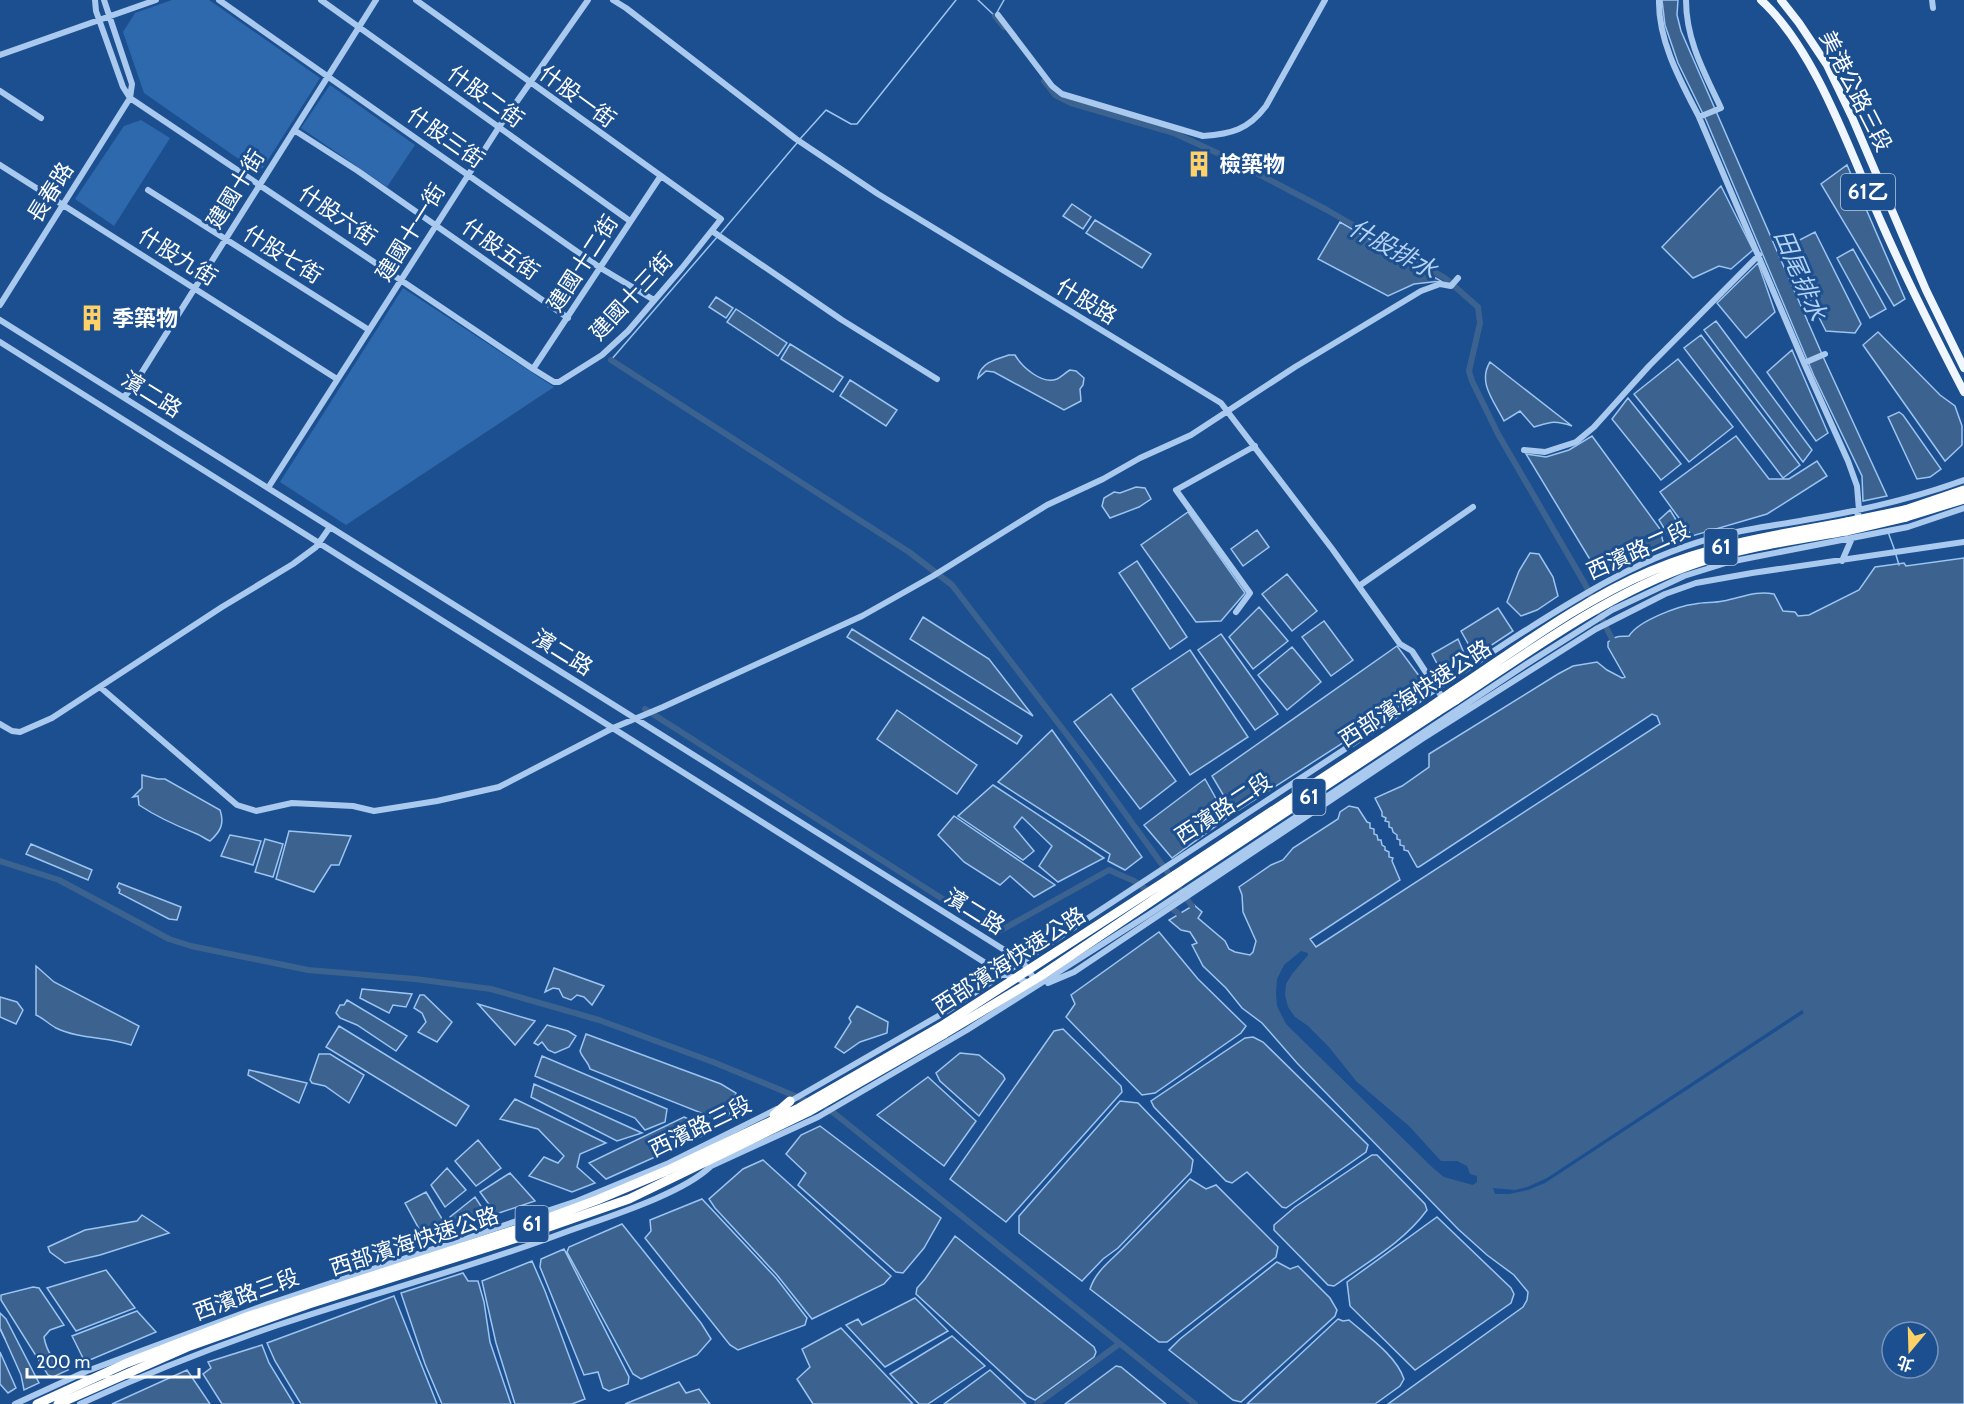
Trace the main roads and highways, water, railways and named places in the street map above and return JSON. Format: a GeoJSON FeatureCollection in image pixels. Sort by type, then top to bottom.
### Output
{"type":"FeatureCollection","features":[{"type":"Feature","properties":{"kind":"highway","name":"西部濱海快速公路"},"geometry":{"type":"LineString","coordinates":[[1905,514],[1964,490]]}},
{"type":"Feature","properties":{"kind":"highway","name":"西部濱海快速公路"},"geometry":{"type":"LineString","coordinates":[[58,1404],[190,1346],[309,1304],[527,1235],[629,1199],[803,1110],[824,1093],[1039,977],[1183,885],[1434,709],[1583,610],[1604,599],[1715,557],[1848,530],[1964,499]]}},
{"type":"Feature","properties":{"kind":"highway"},"geometry":{"type":"LineString","coordinates":[[666,1171],[681,1161],[777,1114],[790,1101]]}},
{"type":"Feature","properties":{"kind":"highway","name":"西部濱海快速公路"},"geometry":{"type":"LineString","coordinates":[[38,1403],[127,1363],[249,1316],[524,1227],[597,1200],[803,1110]]}},
{"type":"Feature","properties":{"kind":"highway"},"geometry":{"type":"LineString","coordinates":[[629,1199],[647,1196],[711,1167]]}},
{"type":"Feature","properties":{"kind":"main road","name":"美港公路三段"},"geometry":{"type":"LineString","coordinates":[[1761,0],[1786,28],[1813,70],[1915,298],[1964,392]]}},
{"type":"Feature","properties":{"kind":"main road","name":"美港公路三段"},"geometry":{"type":"LineString","coordinates":[[1781,0],[1827,64],[1926,290],[1964,368]]}},
{"type":"Feature","properties":{"kind":"water"},"geometry":{"type":"Polygon","coordinates":[[[1662,0],[1678,0],[1677,15],[1681,31],[1825,361],[1887,496],[1863,501],[1862,476],[1814,376],[1706,120],[1678,63],[1665,25],[1662,0]]]}},
{"type":"Feature","properties":{"kind":"water"},"geometry":{"type":"Polygon","coordinates":[[[1847,165],[1905,299],[1894,306],[1821,184],[1847,165]]]}},
{"type":"Feature","properties":{"kind":"water"},"geometry":{"type":"Polygon","coordinates":[[[1721,186],[1753,250],[1731,269],[1719,266],[1693,278],[1662,247],[1721,186]]]}},
{"type":"Feature","properties":{"kind":"water"},"geometry":{"type":"Polygon","coordinates":[[[1072,204],[1091,217],[1083,229],[1063,216],[1072,204]]]}},
{"type":"Feature","properties":{"kind":"water"},"geometry":{"type":"Polygon","coordinates":[[[1095,220],[1151,254],[1142,268],[1086,233],[1095,220]]]}},
{"type":"Feature","properties":{"kind":"water"},"geometry":{"type":"Polygon","coordinates":[[[1340,222],[1441,281],[1414,284],[1388,296],[1318,259],[1340,222]]]}},
{"type":"Feature","properties":{"kind":"water"},"geometry":{"type":"Polygon","coordinates":[[[1815,232],[1861,324],[1855,333],[1826,331],[1784,248],[1815,232]]]}},
{"type":"Feature","properties":{"kind":"water"},"geometry":{"type":"Polygon","coordinates":[[[1853,249],[1886,309],[1870,318],[1837,258],[1853,249]]]}},
{"type":"Feature","properties":{"kind":"water"},"geometry":{"type":"Polygon","coordinates":[[[1758,263],[1775,312],[1746,338],[1717,303],[1758,263]]]}},
{"type":"Feature","properties":{"kind":"water"},"geometry":{"type":"Polygon","coordinates":[[[716,297],[733,308],[726,318],[709,307],[716,297]]]}},
{"type":"Feature","properties":{"kind":"water"},"geometry":{"type":"Polygon","coordinates":[[[736,309],[787,343],[778,356],[727,322],[736,309]]]}},
{"type":"Feature","properties":{"kind":"water"},"geometry":{"type":"Polygon","coordinates":[[[1716,321],[1812,450],[1803,462],[1704,330],[1716,321]]]}},
{"type":"Feature","properties":{"kind":"water"},"geometry":{"type":"Polygon","coordinates":[[[1878,332],[1940,395],[1955,406],[1962,426],[1962,445],[1945,461],[1863,345],[1878,332]]]}},
{"type":"Feature","properties":{"kind":"water"},"geometry":{"type":"Polygon","coordinates":[[[1701,335],[1800,465],[1783,478],[1684,348],[1701,335]]]}},
{"type":"Feature","properties":{"kind":"water"},"geometry":{"type":"Polygon","coordinates":[[[790,344],[843,377],[833,392],[781,359],[790,344]]]}},
{"type":"Feature","properties":{"kind":"water"},"geometry":{"type":"Polygon","coordinates":[[[1792,350],[1828,433],[1816,441],[1767,372],[1792,350]]]}},
{"type":"Feature","properties":{"kind":"water"},"geometry":{"type":"Polygon","coordinates":[[[1009,355],[1015,355],[1033,374],[1045,379],[1057,379],[1070,370],[1076,371],[1084,378],[1080,389],[1081,401],[1064,410],[994,372],[986,371],[978,378],[985,365],[1009,355]]]}},
{"type":"Feature","properties":{"kind":"water"},"geometry":{"type":"Polygon","coordinates":[[[1678,359],[1733,427],[1689,462],[1634,394],[1678,359]]]}},
{"type":"Feature","properties":{"kind":"water"},"geometry":{"type":"Polygon","coordinates":[[[1490,362],[1572,426],[1553,422],[1534,427],[1520,411],[1504,421],[1486,385],[1486,370],[1490,362]]]}},
{"type":"Feature","properties":{"kind":"water"},"geometry":{"type":"Polygon","coordinates":[[[850,380],[897,410],[886,426],[840,396],[850,380]]]}},
{"type":"Feature","properties":{"kind":"water"},"geometry":{"type":"Polygon","coordinates":[[[1628,398],[1681,464],[1661,480],[1612,419],[1628,398]]]}},
{"type":"Feature","properties":{"kind":"water"},"geometry":{"type":"Polygon","coordinates":[[[1899,412],[1941,469],[1930,477],[1917,479],[1888,417],[1899,412]]]}},
{"type":"Feature","properties":{"kind":"water"},"geometry":{"type":"Polygon","coordinates":[[[1592,436],[1660,529],[1664,546],[1597,571],[1526,454],[1546,457],[1569,450],[1592,436]]]}},
{"type":"Feature","properties":{"kind":"water"},"geometry":{"type":"Polygon","coordinates":[[[1736,436],[1769,479],[1789,479],[1817,461],[1827,476],[1767,514],[1692,536],[1660,492],[1736,436]]]}},
{"type":"Feature","properties":{"kind":"water"},"geometry":{"type":"Polygon","coordinates":[[[1136,487],[1145,488],[1151,499],[1139,507],[1110,518],[1102,506],[1104,498],[1114,492],[1120,493],[1136,487]]]}},
{"type":"Feature","properties":{"kind":"water"},"geometry":{"type":"Polygon","coordinates":[[[1670,510],[1681,528],[1681,537],[1670,538],[1659,520],[1670,510]]]}},
{"type":"Feature","properties":{"kind":"water"},"geometry":{"type":"Polygon","coordinates":[[[1188,512],[1245,593],[1221,621],[1196,622],[1141,545],[1188,512]]]}},
{"type":"Feature","properties":{"kind":"water"},"geometry":{"type":"Polygon","coordinates":[[[1257,530],[1269,547],[1243,566],[1231,549],[1257,530]]]}},
{"type":"Feature","properties":{"kind":"water"},"geometry":{"type":"Polygon","coordinates":[[[1530,553],[1539,554],[1553,577],[1558,596],[1537,610],[1521,616],[1507,602],[1519,571],[1530,553]]]}},
{"type":"Feature","properties":{"kind":"water"},"geometry":{"type":"Polygon","coordinates":[[[1964,558],[1964,1404],[1388,1404],[1523,1307],[1528,1292],[1514,1275],[1458,1229],[1297,1063],[1262,1023],[1242,1008],[1226,988],[1203,966],[1192,945],[1197,943],[1190,932],[1181,930],[1169,920],[1194,905],[1202,912],[1198,918],[1225,941],[1229,949],[1250,955],[1256,941],[1243,912],[1239,887],[1271,865],[1283,860],[1293,848],[1338,819],[1340,812],[1349,806],[1358,808],[1370,823],[1370,828],[1374,829],[1374,834],[1377,835],[1378,840],[1381,840],[1385,850],[1389,852],[1389,857],[1393,858],[1392,861],[1400,880],[1310,939],[1316,947],[1660,724],[1657,716],[1652,714],[1417,867],[1408,851],[1400,845],[1397,835],[1389,827],[1389,822],[1385,821],[1386,818],[1382,816],[1375,798],[1402,786],[1429,767],[1429,754],[1573,666],[1597,662],[1607,670],[1622,678],[1625,677],[1608,647],[1608,642],[1616,637],[1629,636],[1649,620],[1669,611],[1688,605],[1720,602],[1767,593],[1774,594],[1783,611],[1795,612],[1798,616],[1809,615],[1859,590],[1875,567],[1904,563],[1906,566],[1964,558]]]}},
{"type":"Feature","properties":{"kind":"water"},"geometry":{"type":"Polygon","coordinates":[[[1137,561],[1187,637],[1170,649],[1119,573],[1137,561]]]}},
{"type":"Feature","properties":{"kind":"water"},"geometry":{"type":"Polygon","coordinates":[[[1287,574],[1317,611],[1292,631],[1262,594],[1287,574]]]}},
{"type":"Feature","properties":{"kind":"water"},"geometry":{"type":"Polygon","coordinates":[[[1259,607],[1288,641],[1253,669],[1229,637],[1259,607]]]}},
{"type":"Feature","properties":{"kind":"water"},"geometry":{"type":"Polygon","coordinates":[[[1498,608],[1513,631],[1475,656],[1461,631],[1498,608]]]}},
{"type":"Feature","properties":{"kind":"water"},"geometry":{"type":"Polygon","coordinates":[[[923,617],[989,659],[1033,716],[910,639],[923,617]]]}},
{"type":"Feature","properties":{"kind":"water"},"geometry":{"type":"Polygon","coordinates":[[[1324,621],[1353,660],[1331,676],[1302,637],[1324,621]]]}},
{"type":"Feature","properties":{"kind":"water"},"geometry":{"type":"Polygon","coordinates":[[[852,629],[1022,736],[1017,744],[847,637],[852,629]]]}},
{"type":"Feature","properties":{"kind":"water"},"geometry":{"type":"Polygon","coordinates":[[[1221,634],[1278,714],[1255,730],[1198,650],[1221,634]]]}},
{"type":"Feature","properties":{"kind":"water"},"geometry":{"type":"Polygon","coordinates":[[[1458,639],[1467,660],[1443,675],[1432,654],[1458,639]]]}},
{"type":"Feature","properties":{"kind":"water"},"geometry":{"type":"Polygon","coordinates":[[[1397,646],[1428,688],[1234,813],[1212,776],[1397,646]]]}},
{"type":"Feature","properties":{"kind":"water"},"geometry":{"type":"Polygon","coordinates":[[[1292,647],[1321,682],[1287,710],[1258,675],[1292,647]]]}},
{"type":"Feature","properties":{"kind":"water"},"geometry":{"type":"Polygon","coordinates":[[[1190,650],[1248,737],[1190,775],[1132,689],[1190,650]]]}},
{"type":"Feature","properties":{"kind":"water"},"geometry":{"type":"Polygon","coordinates":[[[1111,694],[1176,781],[1140,809],[1074,722],[1111,694]]]}},
{"type":"Feature","properties":{"kind":"water"},"geometry":{"type":"Polygon","coordinates":[[[897,710],[977,765],[957,794],[877,739],[897,710]]]}},
{"type":"Feature","properties":{"kind":"water"},"geometry":{"type":"Polygon","coordinates":[[[1052,730],[1142,857],[1125,870],[1108,861],[1110,854],[998,782],[1052,730]]]}},
{"type":"Feature","properties":{"kind":"water"},"geometry":{"type":"Polygon","coordinates":[[[142,775],[165,779],[220,810],[222,824],[210,841],[139,805],[138,796],[133,797],[142,788],[142,775]]]}},
{"type":"Feature","properties":{"kind":"water"},"geometry":{"type":"Polygon","coordinates":[[[1205,779],[1227,818],[1172,858],[1144,825],[1205,779]]]}},
{"type":"Feature","properties":{"kind":"water"},"geometry":{"type":"Polygon","coordinates":[[[993,785],[1104,858],[1058,882],[1039,866],[1052,846],[1022,817],[1014,827],[1034,851],[1023,860],[958,816],[993,785]]]}},
{"type":"Feature","properties":{"kind":"water"},"geometry":{"type":"Polygon","coordinates":[[[954,816],[1055,885],[1034,897],[1010,876],[1000,885],[964,862],[938,835],[954,816]]]}},
{"type":"Feature","properties":{"kind":"water"},"geometry":{"type":"Polygon","coordinates":[[[289,831],[351,836],[339,865],[331,865],[314,892],[276,879],[289,831]]]}},
{"type":"Feature","properties":{"kind":"water"},"geometry":{"type":"Polygon","coordinates":[[[230,835],[261,841],[253,865],[221,856],[230,835]]]}},
{"type":"Feature","properties":{"kind":"water"},"geometry":{"type":"Polygon","coordinates":[[[265,839],[283,844],[273,877],[255,872],[265,839]]]}},
{"type":"Feature","properties":{"kind":"water"},"geometry":{"type":"Polygon","coordinates":[[[31,844],[92,870],[88,880],[26,854],[31,844]]]}},
{"type":"Feature","properties":{"kind":"water"},"geometry":{"type":"Polygon","coordinates":[[[119,883],[181,907],[177,920],[169,919],[119,893],[120,890],[117,887],[119,883]]]}},
{"type":"Feature","properties":{"kind":"water"},"geometry":{"type":"Polygon","coordinates":[[[1159,932],[1198,979],[1246,1026],[1241,1033],[1155,1093],[1142,1095],[1066,1017],[1075,1004],[1071,995],[1159,932]]]}},
{"type":"Feature","properties":{"kind":"water"},"geometry":{"type":"Polygon","coordinates":[[[36,966],[54,982],[139,1026],[131,1045],[65,1032],[36,1015],[36,966]]]}},
{"type":"Feature","properties":{"kind":"water"},"geometry":{"type":"Polygon","coordinates":[[[554,968],[604,986],[592,1005],[584,997],[577,995],[571,1000],[563,997],[559,989],[553,988],[545,992],[554,968]]]}},
{"type":"Feature","properties":{"kind":"water"},"geometry":{"type":"Polygon","coordinates":[[[362,989],[412,994],[406,1007],[393,1005],[389,1013],[360,998],[362,989]]]}},
{"type":"Feature","properties":{"kind":"water"},"geometry":{"type":"Polygon","coordinates":[[[420,995],[424,995],[452,1022],[437,1042],[418,1032],[426,1022],[422,1013],[414,1008],[420,995]]]}},
{"type":"Feature","properties":{"kind":"water"},"geometry":{"type":"Polygon","coordinates":[[[0,997],[17,1002],[23,1010],[16,1024],[0,1017],[0,997]]]}},
{"type":"Feature","properties":{"kind":"water"},"geometry":{"type":"Polygon","coordinates":[[[347,1000],[407,1036],[396,1051],[357,1025],[340,1018],[336,1013],[340,1005],[344,1005],[347,1000]]]}},
{"type":"Feature","properties":{"kind":"water"},"geometry":{"type":"Polygon","coordinates":[[[478,1004],[535,1021],[515,1045],[478,1004]]]}},
{"type":"Feature","properties":{"kind":"water"},"geometry":{"type":"Polygon","coordinates":[[[857,1006],[888,1022],[887,1033],[860,1042],[844,1053],[835,1047],[851,1022],[849,1018],[857,1006]]]}},
{"type":"Feature","properties":{"kind":"water"},"geometry":{"type":"Polygon","coordinates":[[[547,1025],[568,1031],[576,1036],[569,1047],[555,1053],[548,1050],[542,1042],[538,1045],[534,1043],[547,1025]]]}},
{"type":"Feature","properties":{"kind":"water"},"geometry":{"type":"Polygon","coordinates":[[[339,1026],[469,1106],[456,1126],[326,1047],[339,1026]]]}},
{"type":"Feature","properties":{"kind":"water"},"geometry":{"type":"Polygon","coordinates":[[[1063,1029],[1121,1086],[1122,1092],[1006,1222],[950,1179],[1054,1031],[1063,1029]]]}},
{"type":"Feature","properties":{"kind":"water"},"geometry":{"type":"Polygon","coordinates":[[[586,1034],[721,1084],[736,1093],[728,1120],[724,1122],[590,1069],[580,1051],[586,1034]]]}},
{"type":"Feature","properties":{"kind":"water"},"geometry":{"type":"Polygon","coordinates":[[[1253,1037],[1263,1042],[1368,1145],[1366,1152],[1286,1208],[1282,1207],[1247,1172],[1232,1183],[1226,1181],[1154,1107],[1151,1101],[1245,1038],[1253,1037]]]}},
{"type":"Feature","properties":{"kind":"water"},"geometry":{"type":"Polygon","coordinates":[[[960,1053],[979,1055],[1005,1079],[979,1116],[940,1081],[936,1073],[960,1053]]]}},
{"type":"Feature","properties":{"kind":"water"},"geometry":{"type":"Polygon","coordinates":[[[319,1054],[330,1054],[364,1075],[349,1103],[325,1086],[312,1083],[310,1080],[319,1054]]]}},
{"type":"Feature","properties":{"kind":"water"},"geometry":{"type":"Polygon","coordinates":[[[542,1056],[667,1109],[665,1122],[645,1130],[635,1118],[535,1076],[542,1056]]]}},
{"type":"Feature","properties":{"kind":"water"},"geometry":{"type":"Polygon","coordinates":[[[249,1070],[307,1083],[299,1103],[248,1075],[249,1070]]]}},
{"type":"Feature","properties":{"kind":"water"},"geometry":{"type":"Polygon","coordinates":[[[928,1077],[976,1121],[944,1166],[877,1115],[928,1077]]]}},
{"type":"Feature","properties":{"kind":"water"},"geometry":{"type":"Polygon","coordinates":[[[534,1084],[642,1133],[617,1141],[531,1097],[534,1084]]]}},
{"type":"Feature","properties":{"kind":"water"},"geometry":{"type":"Polygon","coordinates":[[[515,1099],[606,1143],[580,1154],[577,1167],[595,1183],[572,1192],[529,1176],[544,1157],[558,1163],[564,1156],[538,1129],[500,1119],[515,1099]]]}},
{"type":"Feature","properties":{"kind":"water"},"geometry":{"type":"Polygon","coordinates":[[[1120,1101],[1138,1103],[1193,1160],[1191,1172],[1118,1248],[1103,1259],[1082,1281],[1019,1233],[1019,1216],[1120,1101]]]}},
{"type":"Feature","properties":{"kind":"water"},"geometry":{"type":"Polygon","coordinates":[[[684,1117],[713,1131],[606,1179],[589,1163],[684,1117]]]}},
{"type":"Feature","properties":{"kind":"water"},"geometry":{"type":"Polygon","coordinates":[[[820,1126],[941,1218],[924,1248],[903,1273],[896,1272],[798,1185],[806,1173],[786,1154],[801,1135],[820,1126]]]}},
{"type":"Feature","properties":{"kind":"water"},"geometry":{"type":"Polygon","coordinates":[[[478,1140],[501,1168],[476,1186],[455,1161],[478,1140]]]}},
{"type":"Feature","properties":{"kind":"water"},"geometry":{"type":"Polygon","coordinates":[[[1372,1155],[1377,1155],[1425,1204],[1427,1210],[1418,1222],[1384,1251],[1334,1286],[1328,1285],[1274,1230],[1274,1225],[1295,1207],[1372,1155]]]}},
{"type":"Feature","properties":{"kind":"water"},"geometry":{"type":"Polygon","coordinates":[[[763,1160],[891,1276],[884,1284],[812,1319],[777,1275],[709,1199],[743,1169],[763,1160]]]}},
{"type":"Feature","properties":{"kind":"water"},"geometry":{"type":"Polygon","coordinates":[[[447,1168],[466,1190],[445,1207],[431,1185],[447,1168]]]}},
{"type":"Feature","properties":{"kind":"water"},"geometry":{"type":"Polygon","coordinates":[[[510,1173],[535,1201],[496,1214],[480,1192],[510,1173]]]}},
{"type":"Feature","properties":{"kind":"water"},"geometry":{"type":"Polygon","coordinates":[[[1190,1179],[1206,1189],[1216,1185],[1278,1247],[1276,1257],[1167,1342],[1159,1342],[1090,1289],[1096,1276],[1105,1266],[1190,1179]]]}},
{"type":"Feature","properties":{"kind":"water"},"geometry":{"type":"Polygon","coordinates":[[[426,1192],[448,1229],[424,1238],[405,1203],[426,1192]]]}},
{"type":"Feature","properties":{"kind":"water"},"geometry":{"type":"Polygon","coordinates":[[[475,1197],[488,1217],[456,1227],[450,1217],[475,1197]]]}},
{"type":"Feature","properties":{"kind":"water"},"geometry":{"type":"Polygon","coordinates":[[[702,1199],[776,1278],[807,1318],[805,1325],[738,1350],[730,1345],[645,1238],[651,1231],[650,1220],[702,1199]]]}},
{"type":"Feature","properties":{"kind":"water"},"geometry":{"type":"Polygon","coordinates":[[[142,1215],[169,1233],[100,1255],[65,1263],[50,1252],[48,1247],[85,1230],[137,1221],[142,1215]]]}},
{"type":"Feature","properties":{"kind":"water"},"geometry":{"type":"Polygon","coordinates":[[[1437,1217],[1511,1288],[1514,1294],[1511,1303],[1415,1370],[1350,1306],[1347,1282],[1437,1217]]]}},
{"type":"Feature","properties":{"kind":"water"},"geometry":{"type":"Polygon","coordinates":[[[622,1224],[701,1323],[711,1339],[697,1355],[641,1379],[633,1374],[567,1252],[569,1247],[622,1224]]]}},
{"type":"Feature","properties":{"kind":"water"},"geometry":{"type":"Polygon","coordinates":[[[955,1236],[1094,1347],[1096,1352],[1094,1357],[1035,1400],[1027,1396],[916,1294],[917,1288],[955,1236]]]}},
{"type":"Feature","properties":{"kind":"water"},"geometry":{"type":"Polygon","coordinates":[[[564,1249],[629,1377],[628,1384],[609,1391],[603,1388],[598,1372],[584,1375],[540,1267],[541,1259],[564,1249]]]}},
{"type":"Feature","properties":{"kind":"water"},"geometry":{"type":"Polygon","coordinates":[[[532,1261],[585,1399],[572,1404],[515,1404],[496,1343],[482,1281],[532,1261]]]}},
{"type":"Feature","properties":{"kind":"water"},"geometry":{"type":"Polygon","coordinates":[[[1277,1262],[1290,1269],[1298,1266],[1330,1298],[1337,1310],[1335,1316],[1241,1402],[1233,1400],[1169,1350],[1277,1262]]]}},
{"type":"Feature","properties":{"kind":"water"},"geometry":{"type":"Polygon","coordinates":[[[106,1270],[135,1308],[76,1331],[47,1288],[106,1270]]]}},
{"type":"Feature","properties":{"kind":"water"},"geometry":{"type":"Polygon","coordinates":[[[463,1273],[468,1281],[478,1281],[484,1302],[490,1342],[511,1404],[442,1404],[425,1364],[401,1293],[463,1273]]]}},
{"type":"Feature","properties":{"kind":"water"},"geometry":{"type":"Polygon","coordinates":[[[33,1287],[39,1288],[64,1325],[50,1330],[44,1337],[52,1356],[68,1370],[53,1377],[48,1375],[1,1300],[1,1295],[33,1287]]]}},
{"type":"Feature","properties":{"kind":"water"},"geometry":{"type":"Polygon","coordinates":[[[394,1296],[437,1404],[301,1404],[267,1343],[394,1296]]]}},
{"type":"Feature","properties":{"kind":"water"},"geometry":{"type":"Polygon","coordinates":[[[915,1298],[948,1331],[885,1367],[846,1325],[858,1319],[862,1325],[915,1298]]]}},
{"type":"Feature","properties":{"kind":"water"},"geometry":{"type":"Polygon","coordinates":[[[137,1311],[156,1332],[85,1362],[72,1336],[137,1311]]]}},
{"type":"Feature","properties":{"kind":"water"},"geometry":{"type":"Polygon","coordinates":[[[0,1313],[6,1319],[39,1383],[24,1390],[21,1375],[0,1328],[0,1313]]]}},
{"type":"Feature","properties":{"kind":"water"},"geometry":{"type":"Polygon","coordinates":[[[1338,1319],[1349,1320],[1388,1354],[1404,1379],[1400,1386],[1375,1404],[1247,1404],[1338,1319]]]}},
{"type":"Feature","properties":{"kind":"water"},"geometry":{"type":"Polygon","coordinates":[[[841,1328],[913,1404],[813,1404],[797,1379],[810,1367],[802,1349],[841,1328]]]}},
{"type":"Feature","properties":{"kind":"water"},"geometry":{"type":"Polygon","coordinates":[[[952,1336],[985,1366],[928,1404],[919,1404],[890,1374],[952,1336]]]}},
{"type":"Feature","properties":{"kind":"water"},"geometry":{"type":"Polygon","coordinates":[[[262,1345],[269,1363],[294,1404],[222,1404],[203,1374],[211,1368],[208,1362],[262,1345]]]}},
{"type":"Feature","properties":{"kind":"water"},"geometry":{"type":"Polygon","coordinates":[[[0,1352],[16,1388],[8,1393],[0,1384],[0,1352]]]}},
{"type":"Feature","properties":{"kind":"water"},"geometry":{"type":"Polygon","coordinates":[[[1116,1366],[1121,1367],[1166,1404],[1065,1404],[1116,1366]]]}},
{"type":"Feature","properties":{"kind":"water"},"geometry":{"type":"Polygon","coordinates":[[[187,1370],[210,1404],[112,1404],[187,1370]]]}},
{"type":"Feature","properties":{"kind":"water"},"geometry":{"type":"Polygon","coordinates":[[[990,1370],[1026,1404],[944,1404],[990,1370]]]}},
{"type":"Feature","properties":{"kind":"water"},"geometry":{"type":"Polygon","coordinates":[[[679,1382],[686,1393],[699,1389],[710,1404],[625,1404],[679,1382]]]}},
{"type":"Feature","properties":{"kind":"waterway"},"geometry":{"type":"LineString","coordinates":[[800,139],[826,110],[851,124],[857,124],[956,0]]}},
{"type":"Feature","properties":{"kind":"waterway","name":"什股排水"},"geometry":{"type":"LineString","coordinates":[[978,0],[995,16],[1004,0]]}},
{"type":"Feature","properties":{"kind":"waterway","name":"什股排水"},"geometry":{"type":"LineString","coordinates":[[995,16],[1004,27]]}},
{"type":"Feature","properties":{"kind":"waterway","name":"什股排水"},"geometry":{"type":"LineString","coordinates":[[1044,81],[1055,95],[1071,103],[1174,133],[1226,157],[1327,210],[1445,278],[1478,307],[1480,323],[1469,371],[1472,381],[1498,434],[1585,584],[1612,639]]}},
{"type":"Feature","properties":{"kind":"waterway"},"geometry":{"type":"LineString","coordinates":[[721,233],[797,143]]}},
{"type":"Feature","properties":{"kind":"waterway"},"geometry":{"type":"LineString","coordinates":[[611,360],[718,236]]}},
{"type":"Feature","properties":{"kind":"waterway"},"geometry":{"type":"LineString","coordinates":[[611,360],[909,552],[952,585],[1088,762],[1192,906]]}},
{"type":"Feature","properties":{"kind":"waterway","name":"田尾排水"},"geometry":{"type":"LineString","coordinates":[[1888,532],[1895,551]]}},
{"type":"Feature","properties":{"kind":"waterway","name":"田尾排水"},"geometry":{"type":"LineString","coordinates":[[1896,555],[1899,565]]}},
{"type":"Feature","properties":{"kind":"waterway"},"geometry":{"type":"LineString","coordinates":[[645,709],[996,933],[1109,870],[1134,881],[1151,893]]}},
{"type":"Feature","properties":{"kind":"waterway"},"geometry":{"type":"LineString","coordinates":[[0,861],[59,880],[169,939],[191,946],[308,970],[415,979],[491,989],[599,1020],[713,1062],[812,1103]]}},
{"type":"Feature","properties":{"kind":"waterway"},"geometry":{"type":"LineString","coordinates":[[1169,906],[1179,914]]}},
{"type":"Feature","properties":{"kind":"waterway"},"geometry":{"type":"LineString","coordinates":[[827,1110],[834,1113],[1195,1404]]}},
{"type":"Feature","properties":{"kind":"waterway"},"geometry":{"type":"LineString","coordinates":[[0,1329],[5,1339]]}},
{"type":"Feature","properties":{"kind":"waterway"},"geometry":{"type":"LineString","coordinates":[[1037,1404],[1119,1344]]}},
{"type":"Feature","properties":{"kind":"place","name":"檢築物"},"geometry":{"type":"Point","coordinates":[1199,164]}},
{"type":"Feature","properties":{"kind":"place","name":"季築物"},"geometry":{"type":"Point","coordinates":[92,318]}}]}
